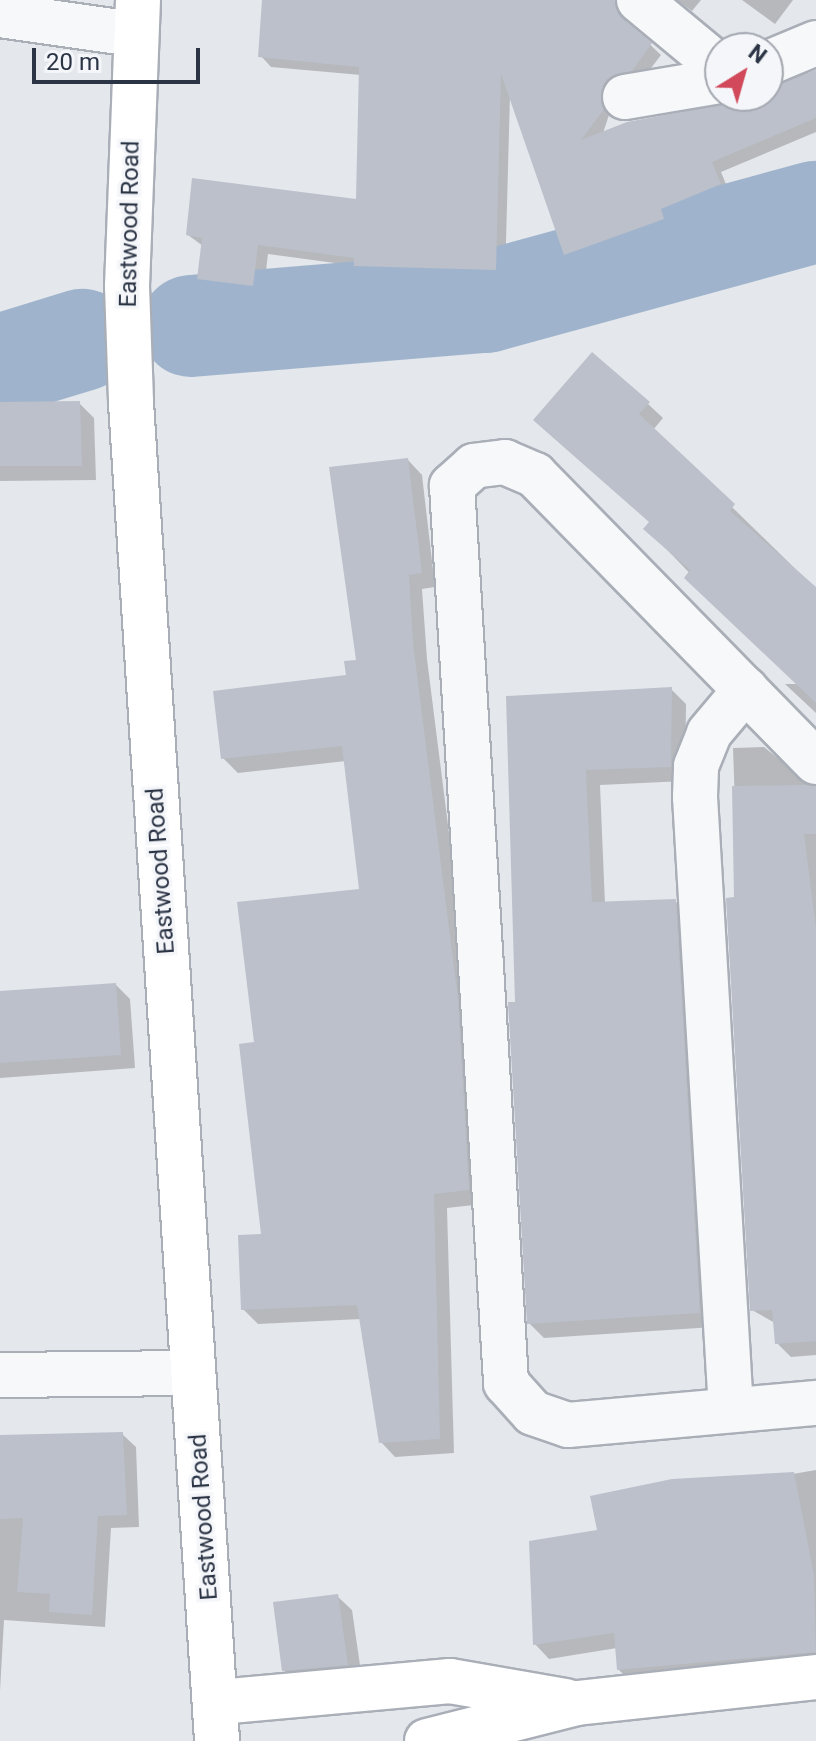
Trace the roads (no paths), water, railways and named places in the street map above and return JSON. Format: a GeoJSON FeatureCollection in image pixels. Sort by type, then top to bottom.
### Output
{"type":"FeatureCollection","features":[{"type":"Feature","properties":{"kind":"main road","name":"Eastwood Road"},"geometry":{"type":"LineString","coordinates":[[136,17],[131,403],[218,1722]]}},
{"type":"Feature","properties":{"kind":"main road"},"geometry":{"type":"LineString","coordinates":[[427,1741],[577,1703],[816,1677]]}},
{"type":"Feature","properties":{"kind":"main road"},"geometry":{"type":"LineString","coordinates":[[218,1722],[450,1681],[577,1703]]}},
{"type":"Feature","properties":{"kind":"street"},"geometry":{"type":"LineString","coordinates":[[639,0],[704,54]]}},
{"type":"Feature","properties":{"kind":"street"},"geometry":{"type":"LineString","coordinates":[[0,15],[136,17]]}},
{"type":"Feature","properties":{"kind":"street"},"geometry":{"type":"LineString","coordinates":[[784,56],[816,43]]}},
{"type":"Feature","properties":{"kind":"street"},"geometry":{"type":"LineString","coordinates":[[625,97],[704,84]]}},
{"type":"Feature","properties":{"kind":"street"},"geometry":{"type":"LineString","coordinates":[[816,762],[535,475],[505,462],[474,466],[452,486],[506,1383],[533,1413],[568,1425],[816,1403]]}},
{"type":"Feature","properties":{"kind":"street"},"geometry":{"type":"LineString","coordinates":[[731,1410],[695,781],[709,733],[746,689]]}},
{"type":"Feature","properties":{"kind":"street"},"geometry":{"type":"LineString","coordinates":[[0,1375],[193,1373]]}},
{"type":"Feature","properties":{"kind":"waterway"},"geometry":{"type":"LineString","coordinates":[[191,326],[486,302],[816,212]]}},
{"type":"Feature","properties":{"kind":"waterway"},"geometry":{"type":"LineString","coordinates":[[0,365],[82,340]]}}]}
